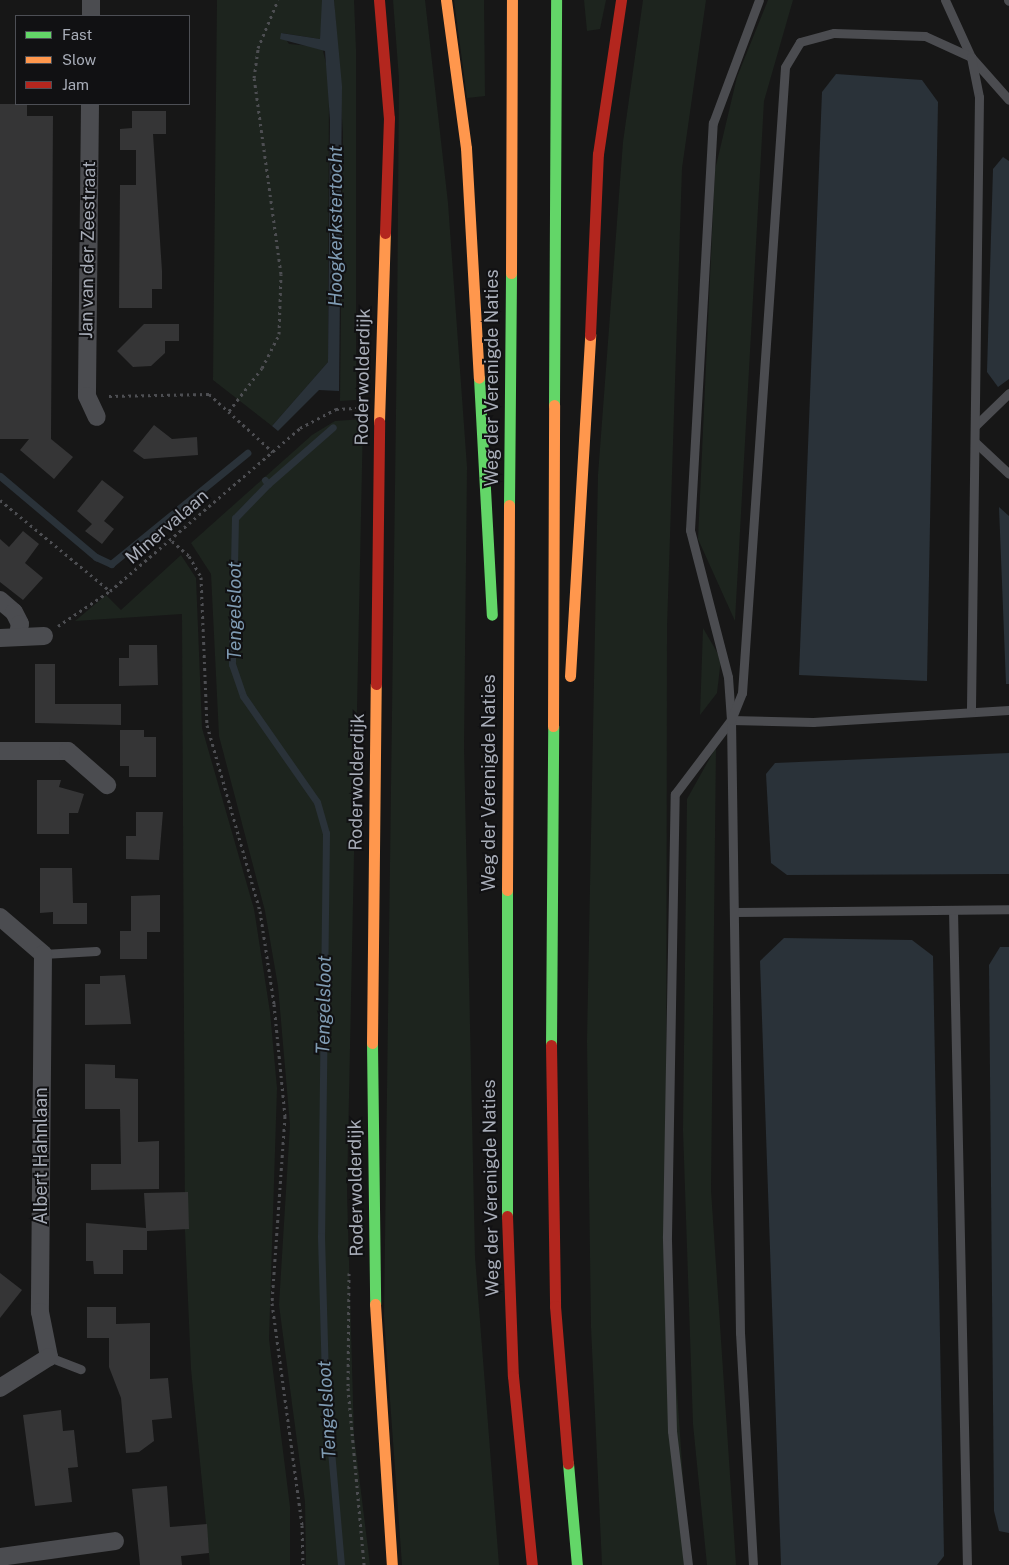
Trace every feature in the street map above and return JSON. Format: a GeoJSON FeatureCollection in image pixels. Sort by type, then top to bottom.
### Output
{"type":"FeatureCollection","features":[{"type":"Feature","properties":{"kind":"main road","name":"Roderwolderdijk"},"geometry":{"type":"LineString","coordinates":[[379,0],[389,118],[379,397],[372,1024],[376,1360],[392,1565]]}},
{"type":"Feature","properties":{"kind":"main road"},"geometry":{"type":"LineString","coordinates":[[446,0],[466,148],[479,453],[493,631]]}},
{"type":"Feature","properties":{"kind":"main road","name":"Weg der Verenigde Naties"},"geometry":{"type":"LineString","coordinates":[[512,0],[506,808],[506,1177],[513,1376],[532,1565]]}},
{"type":"Feature","properties":{"kind":"main road"},"geometry":{"type":"LineString","coordinates":[[556,0],[552,904],[555,1306],[577,1565]]}},
{"type":"Feature","properties":{"kind":"main road"},"geometry":{"type":"LineString","coordinates":[[569,687],[583,500],[598,154],[621,0]]}},
{"type":"Feature","properties":{"kind":"main road"},"geometry":{"type":"LineString","coordinates":[[494,650],[506,808]]}},
{"type":"Feature","properties":{"kind":"main road"},"geometry":{"type":"LineString","coordinates":[[552,904],[566,717]]}},
{"type":"Feature","properties":{"kind":"street"},"geometry":{"type":"LineString","coordinates":[[91,0],[91,15]]}},
{"type":"Feature","properties":{"kind":"street","name":"Jan van der Zeestraat"},"geometry":{"type":"LineString","coordinates":[[90,105],[87,396],[97,417]]}},
{"type":"Feature","properties":{"kind":"street"},"geometry":{"type":"LineString","coordinates":[[0,600],[17,618],[18,634]]}},
{"type":"Feature","properties":{"kind":"street"},"geometry":{"type":"LineString","coordinates":[[0,638],[18,634],[44,636]]}},
{"type":"Feature","properties":{"kind":"street"},"geometry":{"type":"LineString","coordinates":[[0,751],[68,751],[107,785]]}},
{"type":"Feature","properties":{"kind":"street"},"geometry":{"type":"LineString","coordinates":[[0,917],[43,954]]}},
{"type":"Feature","properties":{"kind":"street","name":"Albert Hahnlaan"},"geometry":{"type":"LineString","coordinates":[[43,954],[40,1312],[49,1357]]}},
{"type":"Feature","properties":{"kind":"street"},"geometry":{"type":"LineString","coordinates":[[0,1388],[49,1357]]}},
{"type":"Feature","properties":{"kind":"street"},"geometry":{"type":"LineString","coordinates":[[0,1557],[115,1541]]}},
{"type":"Feature","properties":{"kind":"lane"},"geometry":{"type":"LineString","coordinates":[[753,1565],[740,1333],[732,720],[728,677],[690,530],[713,123],[759,0]]}},
{"type":"Feature","properties":{"kind":"lane"},"geometry":{"type":"LineString","coordinates":[[945,0],[972,57],[1009,100]]}},
{"type":"Feature","properties":{"kind":"lane"},"geometry":{"type":"LineString","coordinates":[[688,1565],[672,1431],[667,1236],[674,794],[732,720],[742,693],[785,67],[800,42],[834,33],[925,36],[972,57]]}},
{"type":"Feature","properties":{"kind":"lane"},"geometry":{"type":"LineString","coordinates":[[971,712],[976,442],[978,97],[972,57]]}},
{"type":"Feature","properties":{"kind":"lane"},"geometry":{"type":"LineString","coordinates":[[976,425],[1009,393]]}},
{"type":"Feature","properties":{"kind":"lane"},"geometry":{"type":"LineString","coordinates":[[976,442],[1009,474]]}},
{"type":"Feature","properties":{"kind":"lane"},"geometry":{"type":"LineString","coordinates":[[732,720],[813,722],[1009,710]]}},
{"type":"Feature","properties":{"kind":"lane"},"geometry":{"type":"LineString","coordinates":[[734,912],[1009,909]]}},
{"type":"Feature","properties":{"kind":"lane"},"geometry":{"type":"LineString","coordinates":[[953,910],[967,1565]]}},
{"type":"Feature","properties":{"kind":"lane"},"geometry":{"type":"LineString","coordinates":[[43,954],[96,951]]}},
{"type":"Feature","properties":{"kind":"lane"},"geometry":{"type":"LineString","coordinates":[[49,1357],[81,1369]]}},
{"type":"Feature","properties":{"kind":"path"},"geometry":{"type":"LineString","coordinates":[[229,411],[262,368],[279,334],[281,274],[254,78],[258,48],[278,0]]}},
{"type":"Feature","properties":{"kind":"path"},"geometry":{"type":"LineString","coordinates":[[87,396],[209,394],[273,452]]}},
{"type":"Feature","properties":{"kind":"path","name":"Minervalaan"},"geometry":{"type":"LineString","coordinates":[[110,591],[172,541],[273,452],[312,421],[336,409],[359,408]]}},
{"type":"Feature","properties":{"kind":"path"},"geometry":{"type":"LineString","coordinates":[[0,500],[110,591],[44,636]]}},
{"type":"Feature","properties":{"kind":"path"},"geometry":{"type":"LineString","coordinates":[[172,541],[189,556],[201,577],[207,725],[260,911],[274,1004],[285,1116],[272,1303],[302,1526],[302,1565]]}},
{"type":"Feature","properties":{"kind":"shaded area"},"geometry":{"type":"Polygon","coordinates":[[[217,0],[322,0],[323,10],[320,39],[282,33],[289,44],[322,47],[329,75],[328,362],[272,426],[213,380],[217,0]]]}},
{"type":"Feature","properties":{"kind":"shaded area"},"geometry":{"type":"Polygon","coordinates":[[[334,0],[354,0],[356,50],[356,400],[340,401],[343,133],[334,0]]]}},
{"type":"Feature","properties":{"kind":"shaded area"},"geometry":{"type":"Polygon","coordinates":[[[393,0],[425,0],[448,203],[467,467],[464,747],[475,1257],[499,1565],[402,1565],[384,1317],[399,79],[393,0]]]}},
{"type":"Feature","properties":{"kind":"shaded area"},"geometry":{"type":"Polygon","coordinates":[[[454,0],[484,0],[485,96],[467,98],[454,0]]]}},
{"type":"Feature","properties":{"kind":"shaded area"},"geometry":{"type":"Polygon","coordinates":[[[584,0],[606,0],[600,29],[587,31],[584,0]]]}},
{"type":"Feature","properties":{"kind":"shaded area"},"geometry":{"type":"Polygon","coordinates":[[[643,0],[706,0],[682,168],[667,628],[666,1231],[689,1565],[602,1565],[591,1327],[587,1041],[598,475],[623,142],[643,0]]]}},
{"type":"Feature","properties":{"kind":"shaded area"},"geometry":{"type":"Polygon","coordinates":[[[768,0],[793,0],[764,101],[735,621],[698,539],[715,170],[737,77],[768,0]]]}},
{"type":"Feature","properties":{"kind":"shaded area"},"geometry":{"type":"Polygon","coordinates":[[[363,419],[347,1193],[354,1435],[370,1565],[306,1565],[305,1502],[279,1305],[290,1125],[278,986],[265,911],[219,736],[211,574],[191,543],[312,435],[335,421],[363,419]]]}},
{"type":"Feature","properties":{"kind":"shaded area"},"geometry":{"type":"Polygon","coordinates":[[[181,555],[196,578],[202,728],[254,909],[270,1012],[277,1088],[269,1339],[290,1507],[290,1565],[210,1565],[191,1369],[185,1231],[182,614],[75,621],[106,595],[121,610],[181,555]]]}},
{"type":"Feature","properties":{"kind":"shaded area"},"geometry":{"type":"Polygon","coordinates":[[[703,628],[721,659],[717,693],[700,715],[703,628]]]}},
{"type":"Feature","properties":{"kind":"shaded area"},"geometry":{"type":"Polygon","coordinates":[[[716,747],[711,1190],[736,1565],[707,1565],[693,1424],[683,1130],[687,799],[716,747]]]}},
{"type":"Feature","properties":{"kind":"water"},"geometry":{"type":"Polygon","coordinates":[[[322,0],[334,0],[342,86],[339,391],[319,390],[278,431],[272,426],[328,362],[330,120],[325,51],[280,39],[281,33],[320,39],[322,0]]]}},
{"type":"Feature","properties":{"kind":"water"},"geometry":{"type":"Polygon","coordinates":[[[836,74],[922,80],[938,102],[927,681],[799,675],[822,92],[836,74]]]}},
{"type":"Feature","properties":{"kind":"water"},"geometry":{"type":"Polygon","coordinates":[[[1003,157],[1009,161],[1009,379],[998,387],[987,372],[993,169],[1003,157]]]}},
{"type":"Feature","properties":{"kind":"water"},"geometry":{"type":"Polygon","coordinates":[[[999,507],[1009,516],[1009,684],[1006,684],[999,507]]]}},
{"type":"Feature","properties":{"kind":"water"},"geometry":{"type":"Polygon","coordinates":[[[1009,753],[1009,874],[787,875],[771,863],[766,774],[775,763],[1009,753]]]}},
{"type":"Feature","properties":{"kind":"water"},"geometry":{"type":"Polygon","coordinates":[[[784,938],[912,940],[933,956],[944,1556],[937,1565],[781,1565],[760,961],[784,938]]]}},
{"type":"Feature","properties":{"kind":"water"},"geometry":{"type":"Polygon","coordinates":[[[1000,947],[1009,947],[1009,1533],[999,1531],[994,1511],[989,965],[1000,947]]]}},
{"type":"Feature","properties":{"kind":"building"},"geometry":{"type":"Polygon","coordinates":[[[0,104],[15,104],[27,105],[27,116],[53,116],[51,439],[73,457],[54,479],[20,450],[29,439],[0,439],[0,104]]]}},
{"type":"Feature","properties":{"kind":"building"},"geometry":{"type":"Polygon","coordinates":[[[132,111],[166,111],[166,134],[153,134],[162,289],[152,289],[152,308],[119,308],[120,185],[136,185],[136,150],[120,150],[120,129],[132,128],[132,111]]]}},
{"type":"Feature","properties":{"kind":"building"},"geometry":{"type":"Polygon","coordinates":[[[144,324],[179,324],[179,341],[165,341],[165,353],[151,366],[133,367],[117,351],[144,324]]]}},
{"type":"Feature","properties":{"kind":"building"},"geometry":{"type":"Polygon","coordinates":[[[154,425],[172,439],[197,437],[198,455],[144,459],[133,451],[154,425]]]}},
{"type":"Feature","properties":{"kind":"building"},"geometry":{"type":"Polygon","coordinates":[[[102,480],[124,497],[104,521],[114,529],[102,544],[85,531],[92,524],[77,511],[102,480]]]}},
{"type":"Feature","properties":{"kind":"building"},"geometry":{"type":"Polygon","coordinates":[[[23,531],[39,544],[25,563],[43,578],[23,600],[0,582],[0,539],[9,547],[23,531]]]}},
{"type":"Feature","properties":{"kind":"building"},"geometry":{"type":"Polygon","coordinates":[[[129,645],[157,645],[158,685],[119,686],[119,658],[129,658],[129,645]]]}},
{"type":"Feature","properties":{"kind":"building"},"geometry":{"type":"Polygon","coordinates":[[[35,664],[55,664],[55,704],[121,704],[121,725],[35,723],[35,664]]]}},
{"type":"Feature","properties":{"kind":"building"},"geometry":{"type":"Polygon","coordinates":[[[120,730],[144,730],[144,737],[156,737],[156,777],[129,777],[129,766],[120,766],[120,730]]]}},
{"type":"Feature","properties":{"kind":"building"},"geometry":{"type":"Polygon","coordinates":[[[37,780],[61,780],[59,787],[84,794],[78,813],[69,813],[69,834],[37,834],[37,780]]]}},
{"type":"Feature","properties":{"kind":"building"},"geometry":{"type":"Polygon","coordinates":[[[136,812],[163,812],[159,860],[126,859],[126,836],[136,836],[136,812]]]}},
{"type":"Feature","properties":{"kind":"building"},"geometry":{"type":"Polygon","coordinates":[[[40,868],[72,868],[73,903],[87,903],[87,924],[53,924],[53,912],[40,913],[40,868]]]}},
{"type":"Feature","properties":{"kind":"building"},"geometry":{"type":"Polygon","coordinates":[[[160,895],[160,932],[147,932],[147,959],[120,959],[120,931],[131,931],[131,896],[160,895]]]}},
{"type":"Feature","properties":{"kind":"building"},"geometry":{"type":"Polygon","coordinates":[[[125,975],[131,1024],[85,1025],[85,984],[100,984],[100,976],[125,975]]]}},
{"type":"Feature","properties":{"kind":"building"},"geometry":{"type":"Polygon","coordinates":[[[85,1064],[115,1065],[115,1078],[138,1079],[138,1142],[159,1141],[159,1189],[91,1190],[91,1164],[121,1164],[120,1109],[85,1109],[85,1064]]]}},
{"type":"Feature","properties":{"kind":"building"},"geometry":{"type":"Polygon","coordinates":[[[188,1192],[189,1229],[147,1231],[147,1250],[123,1250],[123,1274],[94,1274],[93,1261],[86,1261],[86,1223],[146,1228],[144,1193],[188,1192]]]}},
{"type":"Feature","properties":{"kind":"building"},"geometry":{"type":"Polygon","coordinates":[[[0,1273],[22,1290],[0,1318],[0,1273]]]}},
{"type":"Feature","properties":{"kind":"building"},"geometry":{"type":"Polygon","coordinates":[[[87,1307],[116,1307],[116,1324],[150,1323],[150,1379],[168,1378],[172,1418],[152,1420],[154,1441],[139,1452],[126,1453],[121,1398],[109,1367],[109,1338],[87,1338],[87,1307]]]}},
{"type":"Feature","properties":{"kind":"building"},"geometry":{"type":"Polygon","coordinates":[[[61,1410],[63,1431],[74,1430],[78,1467],[68,1468],[72,1502],[35,1506],[23,1415],[61,1410]]]}},
{"type":"Feature","properties":{"kind":"building"},"geometry":{"type":"Polygon","coordinates":[[[167,1486],[170,1527],[207,1524],[209,1553],[181,1556],[182,1565],[140,1565],[132,1489],[167,1486]]]}},
{"type":"Feature","properties":{"kind":"waterway","name":"Tengelsloot"},"geometry":{"type":"LineString","coordinates":[[268,484],[333,427]]}},
{"type":"Feature","properties":{"kind":"waterway","name":"Hoogkerkstertocht"},"geometry":{"type":"LineString","coordinates":[[0,476],[96,557],[111,564],[247,453]]}},
{"type":"Feature","properties":{"kind":"waterway","name":"Tengelsloot"},"geometry":{"type":"LineString","coordinates":[[265,480],[268,484],[235,518],[232,664],[243,696],[317,802],[326,833],[321,1236],[325,1382],[341,1565]]}},
{"type":"Feature","properties":{"kind":"traffic: fast"},"geometry":{"type":"LineString","coordinates":[[554,405],[556,0]]}},
{"type":"Feature","properties":{"kind":"traffic: fast"},"geometry":{"type":"LineString","coordinates":[[509,505],[511,273]]}},
{"type":"Feature","properties":{"kind":"traffic: fast"},"geometry":{"type":"LineString","coordinates":[[479,378],[492,615]]}},
{"type":"Feature","properties":{"kind":"traffic: fast"},"geometry":{"type":"LineString","coordinates":[[551,1045],[553,726]]}},
{"type":"Feature","properties":{"kind":"traffic: fast"},"geometry":{"type":"LineString","coordinates":[[507,890],[507,1216]]}},
{"type":"Feature","properties":{"kind":"traffic: fast"},"geometry":{"type":"LineString","coordinates":[[372,1043],[375,1304]]}},
{"type":"Feature","properties":{"kind":"traffic: fast"},"geometry":{"type":"LineString","coordinates":[[568,1463],[577,1565]]}},
{"type":"Feature","properties":{"kind":"traffic: slow"},"geometry":{"type":"LineString","coordinates":[[446,0],[466,148],[479,378]]}},
{"type":"Feature","properties":{"kind":"traffic: slow"},"geometry":{"type":"LineString","coordinates":[[511,273],[512,0]]}},
{"type":"Feature","properties":{"kind":"traffic: slow"},"geometry":{"type":"LineString","coordinates":[[379,422],[385,233]]}},
{"type":"Feature","properties":{"kind":"traffic: slow"},"geometry":{"type":"LineString","coordinates":[[570,676],[590,335]]}},
{"type":"Feature","properties":{"kind":"traffic: slow"},"geometry":{"type":"LineString","coordinates":[[553,726],[554,405]]}},
{"type":"Feature","properties":{"kind":"traffic: slow"},"geometry":{"type":"LineString","coordinates":[[507,890],[509,505]]}},
{"type":"Feature","properties":{"kind":"traffic: slow"},"geometry":{"type":"LineString","coordinates":[[372,1043],[376,684]]}},
{"type":"Feature","properties":{"kind":"traffic: slow"},"geometry":{"type":"LineString","coordinates":[[375,1304],[392,1565]]}},
{"type":"Feature","properties":{"kind":"traffic: jam"},"geometry":{"type":"LineString","coordinates":[[379,0],[389,118],[385,233]]}},
{"type":"Feature","properties":{"kind":"traffic: jam"},"geometry":{"type":"LineString","coordinates":[[590,335],[598,154],[621,0]]}},
{"type":"Feature","properties":{"kind":"traffic: jam"},"geometry":{"type":"LineString","coordinates":[[376,684],[379,422]]}},
{"type":"Feature","properties":{"kind":"traffic: jam"},"geometry":{"type":"LineString","coordinates":[[551,1045],[555,1306],[568,1463]]}},
{"type":"Feature","properties":{"kind":"traffic: jam"},"geometry":{"type":"LineString","coordinates":[[507,1216],[513,1376],[532,1565]]}}]}
